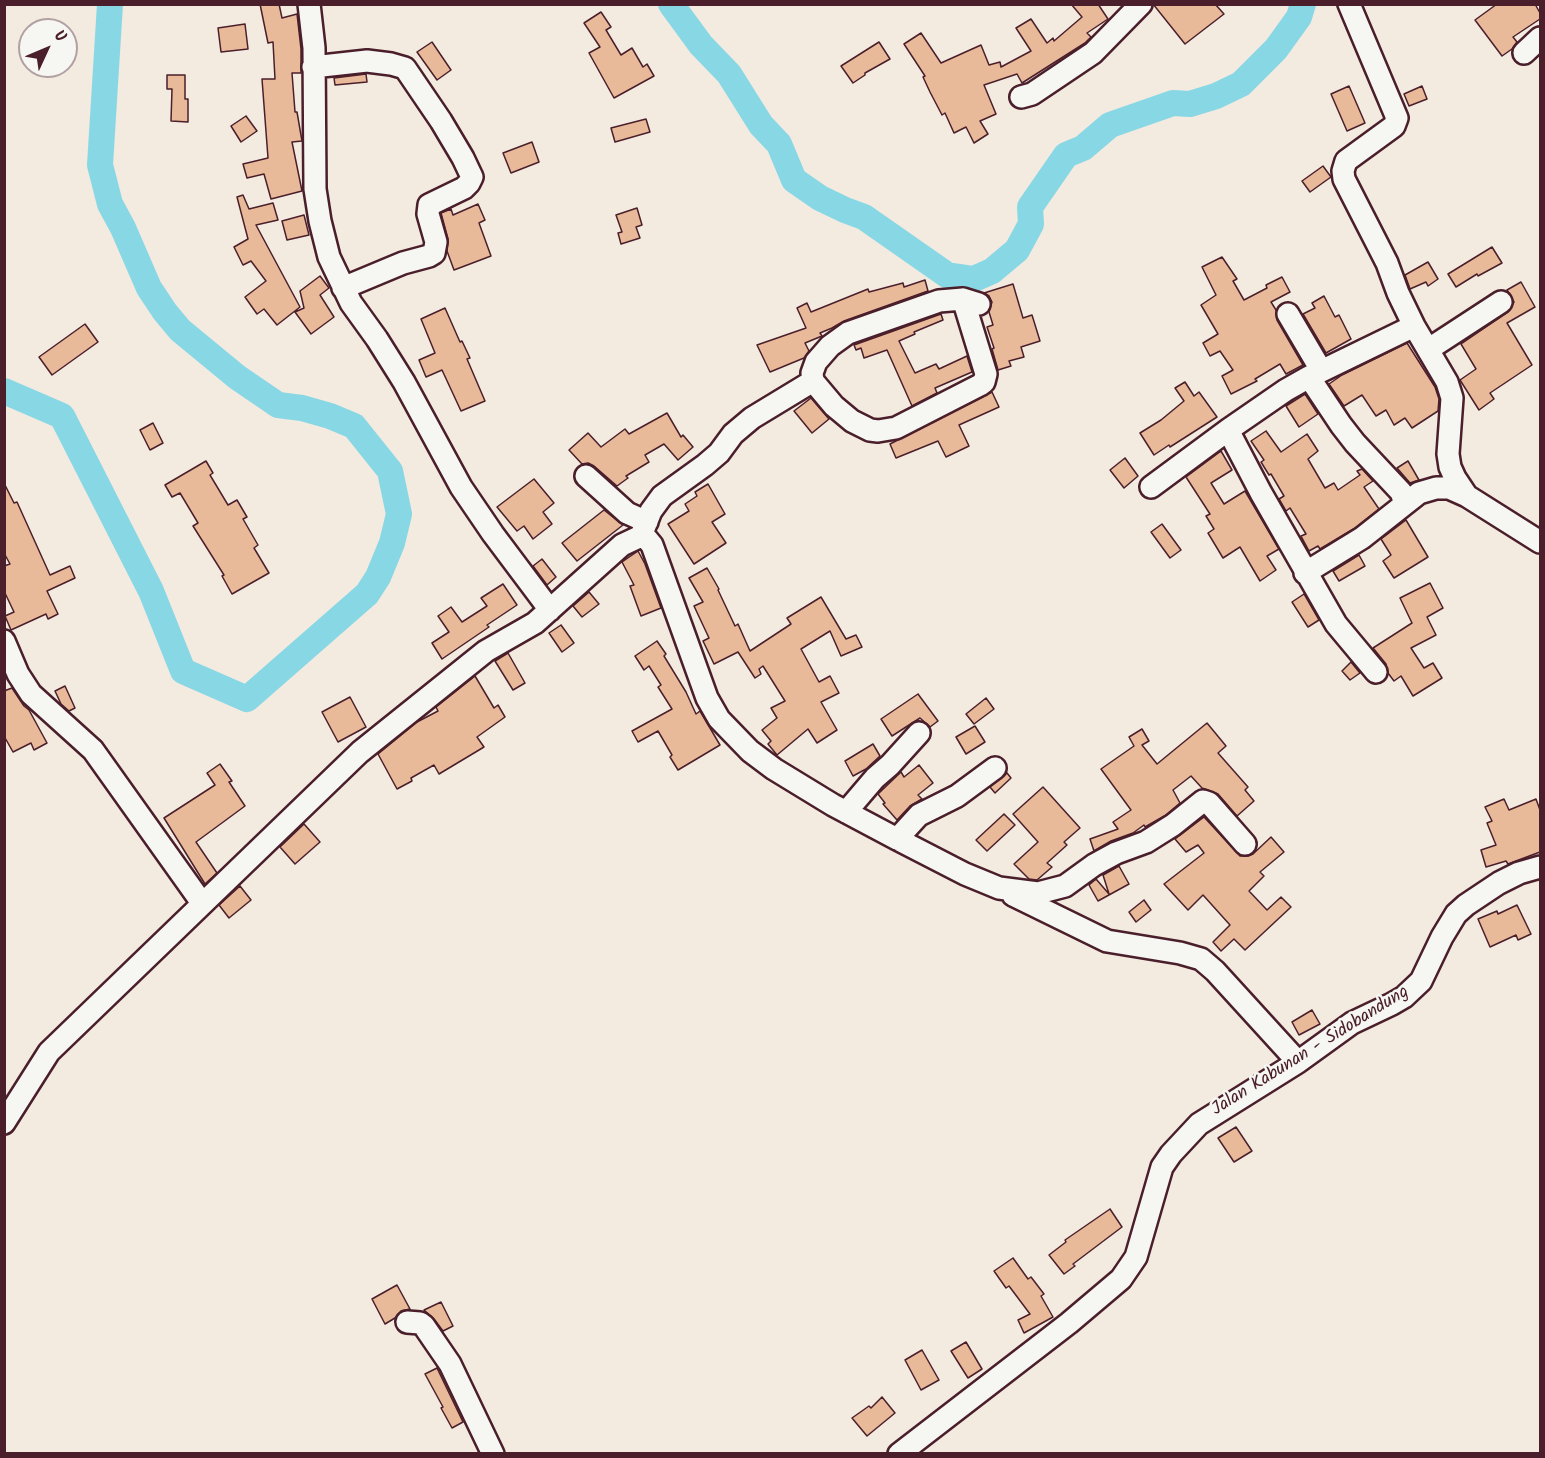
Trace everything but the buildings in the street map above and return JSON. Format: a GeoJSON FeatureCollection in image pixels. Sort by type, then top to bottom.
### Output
{"type":"FeatureCollection","features":[{"type":"Feature","properties":{"kind":"street"},"geometry":{"type":"LineString","coordinates":[[309,4],[313,26],[315,189],[329,257],[343,288],[394,366],[461,487],[550,610]]}},
{"type":"Feature","properties":{"kind":"street"},"geometry":{"type":"LineString","coordinates":[[1021,97],[1032,94],[1093,53],[1141,4]]}},
{"type":"Feature","properties":{"kind":"street"},"geometry":{"type":"LineString","coordinates":[[1349,4],[1397,118],[1394,126],[1346,161],[1343,171],[1344,179],[1387,263],[1398,294],[1414,326],[1447,382],[1452,398],[1448,454],[1450,467],[1467,496]]}},
{"type":"Feature","properties":{"kind":"street"},"geometry":{"type":"LineString","coordinates":[[1524,54],[1540,38]]}},
{"type":"Feature","properties":{"kind":"street"},"geometry":{"type":"LineString","coordinates":[[314,67],[367,62],[405,68],[417,83],[464,158],[472,177],[464,189],[429,205],[428,214],[436,242],[434,253],[343,288]]}},
{"type":"Feature","properties":{"kind":"street"},"geometry":{"type":"LineString","coordinates":[[971,301],[986,379],[980,385],[896,428],[870,430],[852,421],[834,406],[813,381],[812,373],[816,362],[830,346],[848,333],[930,304],[971,301]]}},
{"type":"Feature","properties":{"kind":"street"},"geometry":{"type":"LineString","coordinates":[[1429,349],[1501,302]]}},
{"type":"Feature","properties":{"kind":"street"},"geometry":{"type":"LineString","coordinates":[[1288,315],[1341,425],[1401,492],[1405,504]]}},
{"type":"Feature","properties":{"kind":"street"},"geometry":{"type":"LineString","coordinates":[[1151,487],[1286,390],[1414,326]]}},
{"type":"Feature","properties":{"kind":"street"},"geometry":{"type":"LineString","coordinates":[[4,1124],[49,1052],[372,741],[486,651],[535,623],[613,551],[644,529],[651,511],[662,496],[705,465],[742,426],[785,396],[813,381]]}},
{"type":"Feature","properties":{"kind":"street"},"geometry":{"type":"LineString","coordinates":[[1228,430],[1305,573],[1336,624],[1376,672]]}},
{"type":"Feature","properties":{"kind":"street"},"geometry":{"type":"LineString","coordinates":[[586,476],[644,529],[652,545],[712,710],[750,751],[774,769],[846,812],[1107,941],[1180,953],[1201,959],[1215,971],[1298,1062]]}},
{"type":"Feature","properties":{"kind":"street"},"geometry":{"type":"LineString","coordinates":[[1305,573],[1362,538],[1419,493],[1436,488],[1449,488],[1467,496],[1540,542]]}},
{"type":"Feature","properties":{"kind":"street"},"geometry":{"type":"LineString","coordinates":[[4,641],[18,674],[31,694],[93,750],[202,903]]}},
{"type":"Feature","properties":{"kind":"street"},"geometry":{"type":"LineString","coordinates":[[846,812],[919,733]]}},
{"type":"Feature","properties":{"kind":"street"},"geometry":{"type":"LineString","coordinates":[[897,839],[919,815],[957,796],[995,768]]}},
{"type":"Feature","properties":{"kind":"street"},"geometry":{"type":"LineString","coordinates":[[999,888],[1038,893],[1065,886],[1094,865],[1157,835],[1203,801],[1209,803],[1245,844]]}},
{"type":"Feature","properties":{"kind":"street","name":"Jalan Kabunan - Sidobandung"},"geometry":{"type":"LineString","coordinates":[[899,1454],[1116,1285],[1136,1257],[1160,1173],[1171,1154],[1203,1120],[1298,1062],[1352,1023],[1392,1004],[1417,986],[1456,914],[1508,878],[1540,867]]}},
{"type":"Feature","properties":{"kind":"street"},"geometry":{"type":"LineString","coordinates":[[407,1322],[420,1323],[424,1326],[450,1364],[493,1454]]}},
{"type":"Feature","properties":{"kind":"waterway"},"geometry":{"type":"LineString","coordinates":[[4,391],[62,416],[151,591],[183,671],[247,699],[367,594],[378,577],[392,543],[399,514],[390,471],[354,426],[302,408],[278,405],[237,377],[180,330],[149,288],[110,204],[100,165],[110,4]]}},
{"type":"Feature","properties":{"kind":"waterway"},"geometry":{"type":"LineString","coordinates":[[671,4],[701,45],[729,74],[761,125],[779,144],[794,180],[820,198],[864,217],[947,275],[974,279],[992,271],[1017,250],[1031,224],[1030,207],[1066,155],[1083,148],[1110,125],[1173,103],[1190,104],[1216,96],[1241,84],[1276,49],[1299,17],[1303,4]]}}]}
